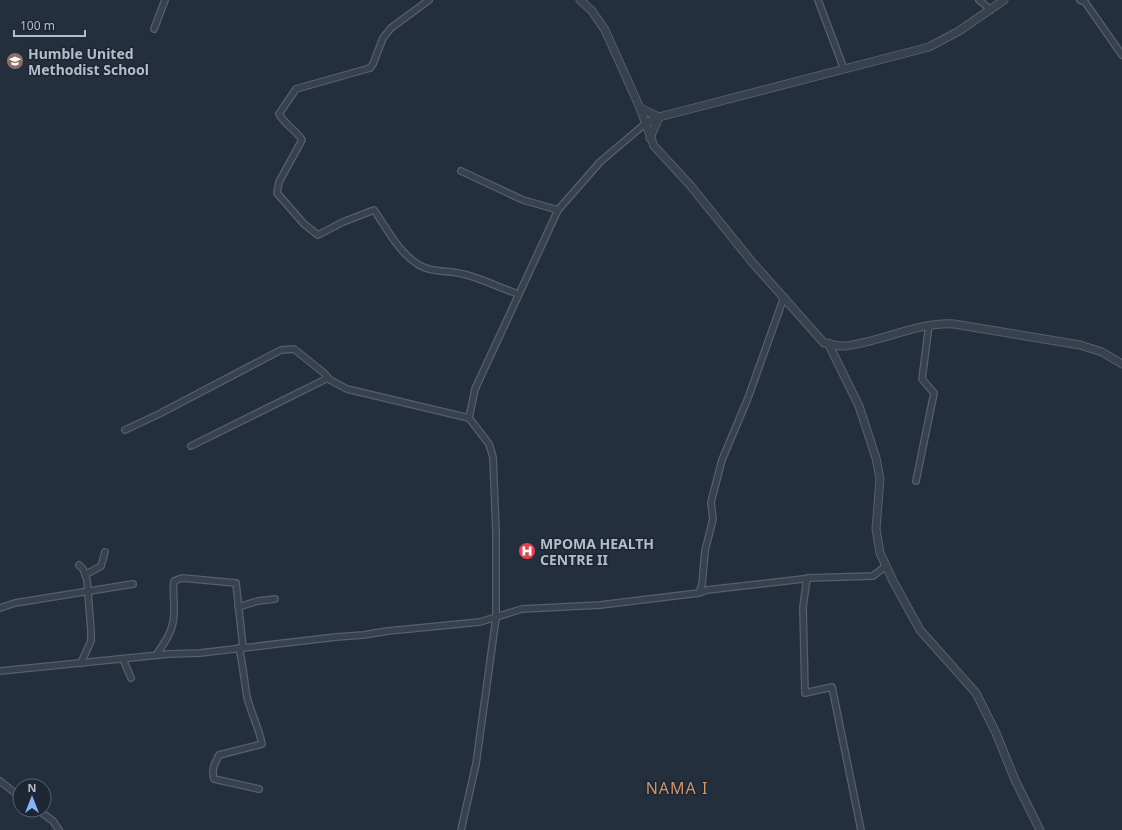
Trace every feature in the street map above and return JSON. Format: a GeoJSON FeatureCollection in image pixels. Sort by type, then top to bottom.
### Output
{"type":"FeatureCollection","features":[{"type":"Feature","properties":{"kind":"street"},"geometry":{"type":"LineString","coordinates":[[154,29],[165,0]]}},
{"type":"Feature","properties":{"kind":"street"},"geometry":{"type":"LineString","coordinates":[[429,0],[391,28],[383,38],[370,68],[296,89],[279,114],[285,125],[298,133],[302,140],[279,182],[277,193],[304,224],[318,235],[343,222],[374,210],[397,243],[415,263],[441,272],[464,274],[518,294]]}},
{"type":"Feature","properties":{"kind":"street"},"geometry":{"type":"LineString","coordinates":[[580,0],[592,11],[605,30],[640,108],[650,138],[752,262],[824,343],[828,343],[835,347],[853,345],[929,325],[945,323],[966,325],[1080,345],[1102,352],[1122,364]]}},
{"type":"Feature","properties":{"kind":"street"},"geometry":{"type":"LineString","coordinates":[[818,0],[844,69]]}},
{"type":"Feature","properties":{"kind":"street"},"geometry":{"type":"LineString","coordinates":[[979,0],[991,10]]}},
{"type":"Feature","properties":{"kind":"street"},"geometry":{"type":"LineString","coordinates":[[469,418],[474,389],[558,210],[600,162],[646,123],[659,117],[929,47],[991,10],[1004,0]]}},
{"type":"Feature","properties":{"kind":"street"},"geometry":{"type":"LineString","coordinates":[[1080,0],[1085,2],[1122,55]]}},
{"type":"Feature","properties":{"kind":"street"},"geometry":{"type":"LineString","coordinates":[[640,108],[659,117]]}},
{"type":"Feature","properties":{"kind":"street"},"geometry":{"type":"LineString","coordinates":[[650,138],[659,117]]}},
{"type":"Feature","properties":{"kind":"street"},"geometry":{"type":"LineString","coordinates":[[460,171],[523,200],[558,210]]}},
{"type":"Feature","properties":{"kind":"street"},"geometry":{"type":"LineString","coordinates":[[699,593],[702,585],[705,551],[713,519],[711,502],[722,460],[748,398],[784,297]]}},
{"type":"Feature","properties":{"kind":"street"},"geometry":{"type":"LineString","coordinates":[[916,481],[934,393],[922,379],[929,325]]}},
{"type":"Feature","properties":{"kind":"street"},"geometry":{"type":"LineString","coordinates":[[828,343],[859,406],[876,458],[880,479],[876,529],[880,553],[920,630],[976,693],[996,733],[1015,780],[1040,830]]}},
{"type":"Feature","properties":{"kind":"street"},"geometry":{"type":"LineString","coordinates":[[125,430],[159,414],[280,350],[294,348],[328,378],[347,389],[469,418],[489,444],[494,457],[496,618],[476,764],[461,830]]}},
{"type":"Feature","properties":{"kind":"street"},"geometry":{"type":"LineString","coordinates":[[191,446],[328,378]]}},
{"type":"Feature","properties":{"kind":"street"},"geometry":{"type":"LineString","coordinates":[[85,575],[101,566],[105,552]]}},
{"type":"Feature","properties":{"kind":"street"},"geometry":{"type":"LineString","coordinates":[[79,566],[83,569],[88,591],[91,641],[81,663]]}},
{"type":"Feature","properties":{"kind":"street"},"geometry":{"type":"LineString","coordinates":[[861,830],[832,687],[805,693],[803,607],[807,578],[872,576],[886,566]]}},
{"type":"Feature","properties":{"kind":"street"},"geometry":{"type":"LineString","coordinates":[[156,655],[171,631],[173,622],[172,592],[174,581],[182,578],[236,583],[244,680],[248,699],[262,744],[219,755],[212,775],[214,779],[259,788]]}},
{"type":"Feature","properties":{"kind":"street"},"geometry":{"type":"LineString","coordinates":[[0,671],[156,655],[200,653],[480,622],[522,609],[600,605],[699,593],[707,590],[803,579]]}},
{"type":"Feature","properties":{"kind":"street"},"geometry":{"type":"LineString","coordinates":[[0,608],[15,603],[133,584]]}},
{"type":"Feature","properties":{"kind":"street"},"geometry":{"type":"LineString","coordinates":[[238,607],[258,601],[275,600]]}},
{"type":"Feature","properties":{"kind":"street"},"geometry":{"type":"LineString","coordinates":[[123,659],[131,678]]}},
{"type":"Feature","properties":{"kind":"street"},"geometry":{"type":"LineString","coordinates":[[0,781],[12,791]]}},
{"type":"Feature","properties":{"kind":"street"},"geometry":{"type":"LineString","coordinates":[[49,818],[53,821],[59,830]]}},
{"type":"Feature","properties":{"kind":"place","name":"Humble United Methodist School"},"geometry":{"type":"Point","coordinates":[15,61]}},
{"type":"Feature","properties":{"kind":"place","name":"MPOMA HEALTH CENTRE II"},"geometry":{"type":"Point","coordinates":[527,551]}},
{"type":"Feature","properties":{"kind":"district","name":"NAMA I"},"geometry":{"type":"Point","coordinates":[677,788]}}]}
